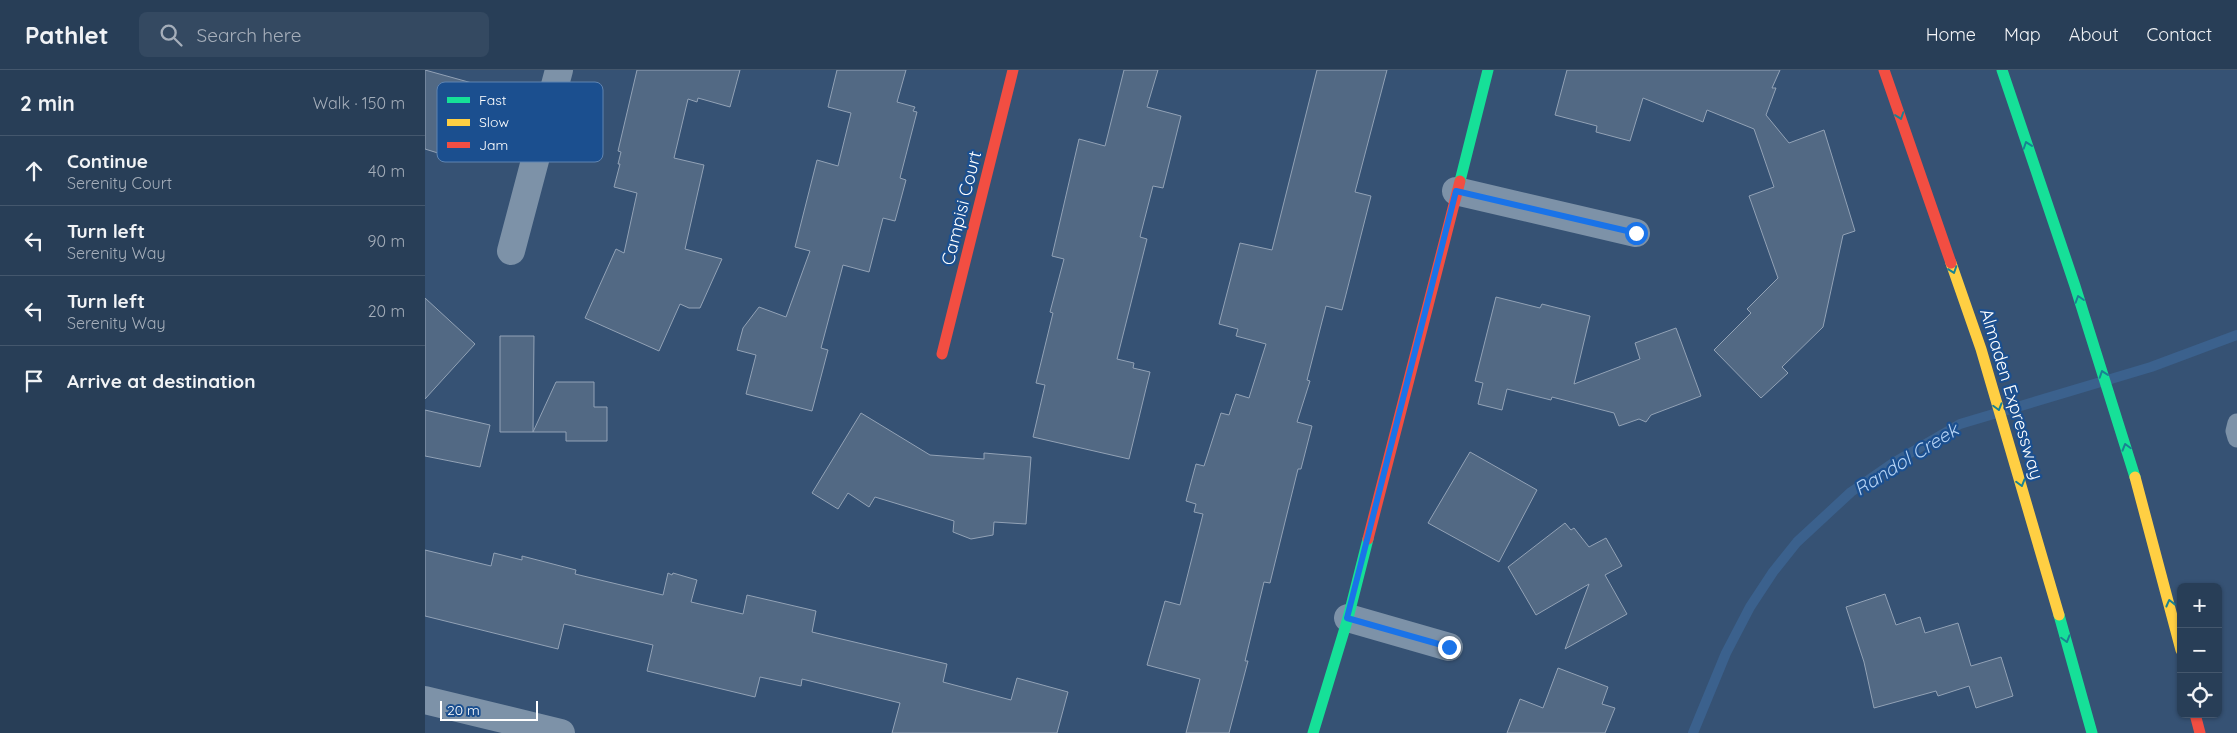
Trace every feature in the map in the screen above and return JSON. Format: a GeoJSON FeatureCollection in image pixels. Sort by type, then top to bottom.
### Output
{"type":"FeatureCollection","features":[{"type":"Feature","properties":{"kind":"main road","name":"Campisi Court"},"geometry":{"type":"LineString","coordinates":[[942,354],[1013,70]]}},
{"type":"Feature","properties":{"kind":"main road"},"geometry":{"type":"LineString","coordinates":[[1313,733],[1347,618],[1488,70]]}},
{"type":"Feature","properties":{"kind":"main road","name":"Almaden Expressway"},"geometry":{"type":"LineString","coordinates":[[1884,70],[1990,378],[2087,710],[2092,733]]}},
{"type":"Feature","properties":{"kind":"main road"},"geometry":{"type":"LineString","coordinates":[[2002,70],[2113,403],[2177,633]]}},
{"type":"Feature","properties":{"kind":"main road"},"geometry":{"type":"LineString","coordinates":[[2196,718],[2200,733]]}},
{"type":"Feature","properties":{"kind":"street"},"geometry":{"type":"LineString","coordinates":[[511,250],[534,162]]}},
{"type":"Feature","properties":{"kind":"street"},"geometry":{"type":"LineString","coordinates":[[1456,191],[1636,233]]}},
{"type":"Feature","properties":{"kind":"street"},"geometry":{"type":"LineString","coordinates":[[1347,618],[1449,647]]}},
{"type":"Feature","properties":{"kind":"street"},"geometry":{"type":"LineString","coordinates":[[425,700],[561,733]]}},
{"type":"Feature","properties":{"kind":"lane"},"geometry":{"type":"LineString","coordinates":[[2237,423],[2235,431],[2237,438]]}},
{"type":"Feature","properties":{"kind":"building"},"geometry":{"type":"Polygon","coordinates":[[[425,70],[468,82],[437,82],[437,153],[425,149],[425,70]]]}},
{"type":"Feature","properties":{"kind":"building"},"geometry":{"type":"Polygon","coordinates":[[[637,70],[740,70],[730,107],[698,98],[697,102],[688,99],[674,158],[704,165],[685,249],[722,259],[700,308],[689,308],[680,304],[659,351],[585,318],[616,249],[624,253],[637,193],[614,187],[620,164],[618,164],[621,152],[618,151],[637,70]]]}},
{"type":"Feature","properties":{"kind":"building"},"geometry":{"type":"Polygon","coordinates":[[[837,70],[906,70],[897,102],[915,107],[913,111],[917,112],[900,178],[906,180],[895,221],[883,218],[869,272],[843,265],[821,348],[828,350],[812,411],[746,394],[756,355],[737,350],[743,328],[759,307],[786,317],[810,251],[795,247],[817,160],[838,166],[851,113],[828,107],[837,70]]]}},
{"type":"Feature","properties":{"kind":"building"},"geometry":{"type":"Polygon","coordinates":[[[1124,70],[1158,70],[1147,107],[1181,116],[1163,188],[1153,186],[1140,237],[1147,239],[1117,359],[1134,363],[1133,368],[1150,372],[1129,459],[1033,437],[1045,385],[1036,383],[1053,313],[1050,312],[1064,259],[1052,256],[1079,139],[1105,146],[1124,70]]]}},
{"type":"Feature","properties":{"kind":"building"},"geometry":{"type":"Polygon","coordinates":[[[1317,70],[1387,70],[1355,192],[1371,196],[1342,310],[1326,306],[1307,380],[1310,381],[1297,422],[1312,426],[1301,469],[1298,469],[1270,583],[1264,582],[1245,661],[1248,661],[1229,733],[1186,733],[1200,679],[1147,665],[1165,601],[1180,605],[1203,514],[1194,512],[1196,504],[1186,501],[1196,464],[1204,466],[1221,413],[1229,415],[1236,394],[1249,398],[1266,344],[1236,336],[1238,329],[1219,324],[1240,243],[1272,250],[1317,70]]]}},
{"type":"Feature","properties":{"kind":"building"},"geometry":{"type":"Polygon","coordinates":[[[1567,70],[1780,70],[1772,88],[1776,88],[1766,115],[1789,143],[1824,130],[1855,231],[1843,235],[1823,327],[1782,367],[1788,373],[1761,398],[1714,350],[1751,313],[1747,309],[1778,278],[1749,196],[1774,187],[1754,129],[1707,110],[1703,122],[1643,98],[1630,141],[1596,132],[1597,126],[1555,115],[1567,70]]]}},
{"type":"Feature","properties":{"kind":"building"},"geometry":{"type":"Polygon","coordinates":[[[1496,297],[1540,308],[1542,304],[1590,316],[1574,384],[1640,359],[1635,343],[1676,328],[1701,396],[1651,415],[1646,422],[1639,419],[1619,426],[1614,413],[1552,397],[1551,400],[1507,389],[1502,410],[1478,404],[1483,383],[1475,381],[1496,297]]]}},
{"type":"Feature","properties":{"kind":"building"},"geometry":{"type":"Polygon","coordinates":[[[425,298],[475,344],[425,399],[425,298]]]}},
{"type":"Feature","properties":{"kind":"building"},"geometry":{"type":"Polygon","coordinates":[[[500,336],[534,336],[533,432],[500,432],[500,336]]]}},
{"type":"Feature","properties":{"kind":"building"},"geometry":{"type":"Polygon","coordinates":[[[556,382],[594,382],[594,407],[607,407],[607,441],[566,441],[566,432],[533,432],[556,382]]]}},
{"type":"Feature","properties":{"kind":"building"},"geometry":{"type":"Polygon","coordinates":[[[425,410],[490,425],[480,467],[425,456],[425,410]]]}},
{"type":"Feature","properties":{"kind":"building"},"geometry":{"type":"Polygon","coordinates":[[[861,413],[930,455],[984,459],[984,453],[1031,457],[1026,524],[994,522],[993,535],[971,539],[953,532],[954,521],[875,497],[869,507],[848,493],[838,509],[812,493],[861,413]]]}},
{"type":"Feature","properties":{"kind":"building"},"geometry":{"type":"Polygon","coordinates":[[[1470,452],[1537,490],[1499,562],[1428,523],[1470,452]]]}},
{"type":"Feature","properties":{"kind":"building"},"geometry":{"type":"Polygon","coordinates":[[[1565,523],[1571,530],[1574,528],[1589,547],[1606,538],[1622,566],[1605,575],[1627,614],[1565,649],[1589,584],[1536,615],[1508,567],[1565,523]]]}},
{"type":"Feature","properties":{"kind":"building"},"geometry":{"type":"Polygon","coordinates":[[[425,550],[491,566],[494,553],[522,560],[522,556],[576,570],[575,574],[663,595],[668,573],[672,575],[673,573],[697,580],[691,602],[743,614],[747,595],[816,611],[812,632],[947,664],[943,682],[1011,700],[1017,678],[1068,692],[1057,733],[892,733],[900,703],[802,679],[801,686],[760,677],[755,697],[647,671],[653,645],[564,624],[558,649],[425,616],[425,550]]]}},
{"type":"Feature","properties":{"kind":"building"},"geometry":{"type":"Polygon","coordinates":[[[1885,594],[1896,625],[1920,617],[1925,633],[1958,623],[1971,666],[2001,657],[2013,696],[1976,708],[1969,686],[1938,696],[1936,691],[1874,708],[1864,662],[1846,607],[1885,594]]]}},
{"type":"Feature","properties":{"kind":"building"},"geometry":{"type":"Polygon","coordinates":[[[1558,668],[1608,687],[1602,704],[1615,708],[1605,733],[1507,733],[1520,699],[1543,708],[1558,668]]]}},
{"type":"Feature","properties":{"kind":"waterway","name":"Randol Creek"},"geometry":{"type":"LineString","coordinates":[[1693,733],[1726,653],[1750,607],[1773,572],[1797,542],[1851,492],[1893,463],[1960,424],[2151,367],[2237,335]]}},
{"type":"Feature","properties":{"kind":"traffic: fast"},"geometry":{"type":"LineString","coordinates":[[1460,181],[1488,70]]}},
{"type":"Feature","properties":{"kind":"traffic: fast"},"geometry":{"type":"LineString","coordinates":[[2002,70],[2075,286],[2135,477]]}},
{"type":"Feature","properties":{"kind":"traffic: fast"},"geometry":{"type":"LineString","coordinates":[[1313,733],[1348,618],[1368,539]]}},
{"type":"Feature","properties":{"kind":"traffic: fast"},"geometry":{"type":"LineString","coordinates":[[2059,615],[2092,733]]}},
{"type":"Feature","properties":{"kind":"traffic: slow"},"geometry":{"type":"LineString","coordinates":[[1951,263],[1981,349],[2059,615]]}},
{"type":"Feature","properties":{"kind":"traffic: slow"},"geometry":{"type":"LineString","coordinates":[[2135,477],[2177,635]]}},
{"type":"Feature","properties":{"kind":"traffic: jam"},"geometry":{"type":"LineString","coordinates":[[942,354],[1013,70]]}},
{"type":"Feature","properties":{"kind":"traffic: jam"},"geometry":{"type":"LineString","coordinates":[[1884,70],[1951,263]]}},
{"type":"Feature","properties":{"kind":"traffic: jam"},"geometry":{"type":"LineString","coordinates":[[1368,539],[1460,181]]}},
{"type":"Feature","properties":{"kind":"traffic: jam"},"geometry":{"type":"LineString","coordinates":[[2196,718],[2200,733]]}},
{"type":"Feature","properties":{"kind":"route"},"geometry":{"type":"LineString","coordinates":[[1449,647],[1347,618],[1456,191],[1636,233]]}}]}
